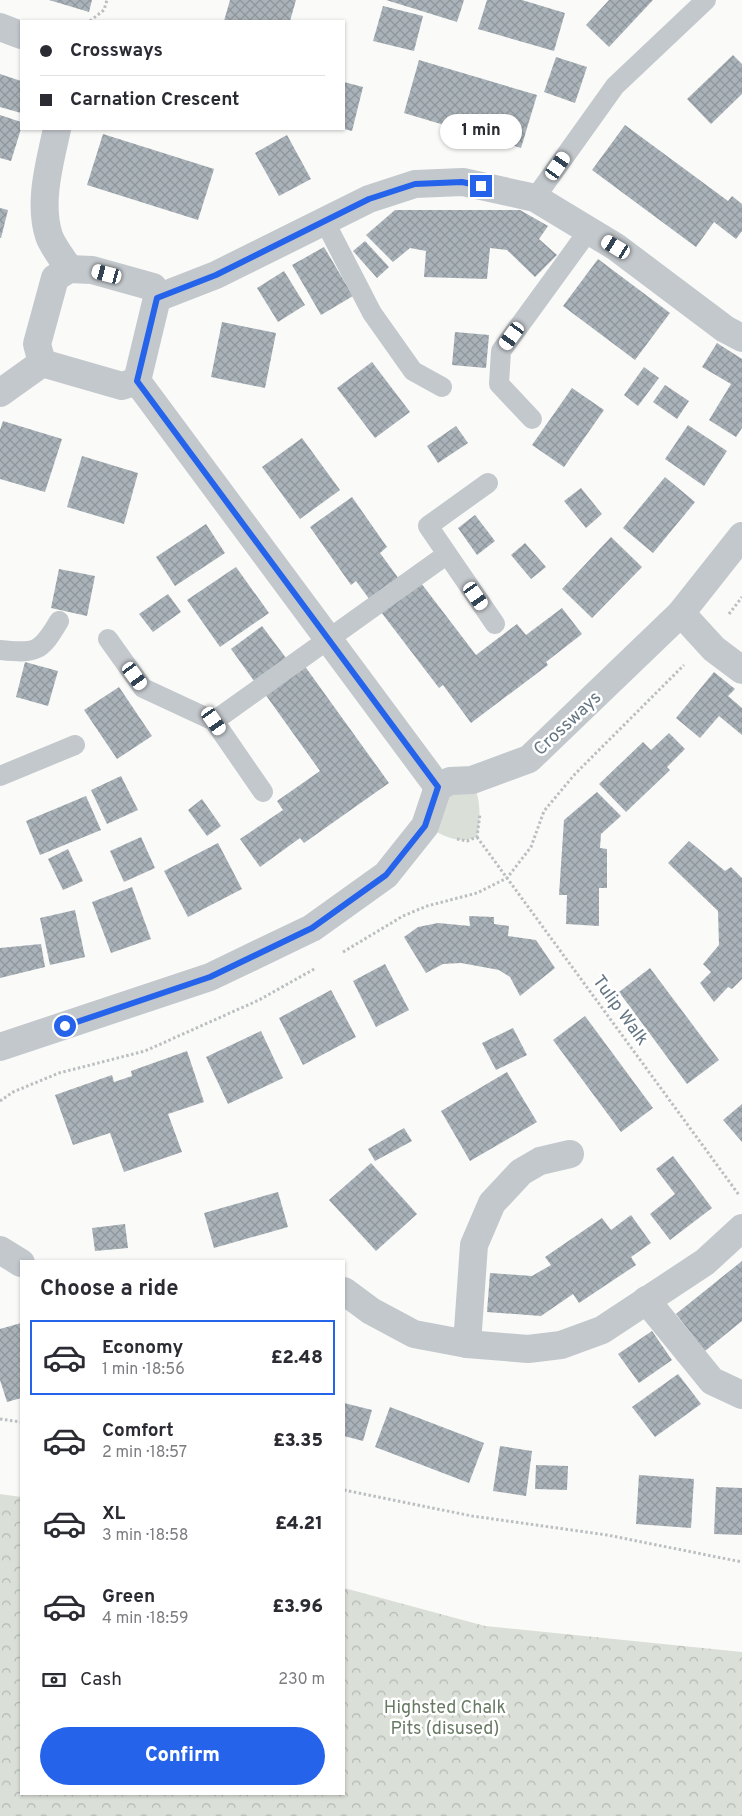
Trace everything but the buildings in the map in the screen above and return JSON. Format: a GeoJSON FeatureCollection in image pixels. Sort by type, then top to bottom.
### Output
{"type":"FeatureCollection","features":[{"type":"Feature","properties":{"kind":"street"},"geometry":{"type":"LineString","coordinates":[[0,27],[20,35]]}},
{"type":"Feature","properties":{"kind":"street"},"geometry":{"type":"LineString","coordinates":[[57,130],[45,190],[46,216],[49,237],[69,269]]}},
{"type":"Feature","properties":{"kind":"street"},"geometry":{"type":"LineString","coordinates":[[157,298],[216,275],[369,199],[415,184],[462,182],[535,198],[616,247],[725,329],[742,338]]}},
{"type":"Feature","properties":{"kind":"street"},"geometry":{"type":"LineString","coordinates":[[42,363],[37,344],[55,278],[69,269],[92,270],[153,287],[157,298],[137,381]]}},
{"type":"Feature","properties":{"kind":"street"},"geometry":{"type":"LineString","coordinates":[[42,363],[122,386],[137,381]]}},
{"type":"Feature","properties":{"kind":"street"},"geometry":{"type":"LineString","coordinates":[[0,392],[42,363]]}},
{"type":"Feature","properties":{"kind":"street"},"geometry":{"type":"LineString","coordinates":[[0,1047],[210,977],[312,928],[386,875],[425,826],[438,787],[137,381]]}},
{"type":"Feature","properties":{"kind":"street","name":"Crossways"},"geometry":{"type":"LineString","coordinates":[[438,787],[450,781],[472,780],[529,759],[681,613],[742,536]]}},
{"type":"Feature","properties":{"kind":"street"},"geometry":{"type":"LineString","coordinates":[[681,613],[714,649],[742,670]]}},
{"type":"Feature","properties":{"kind":"street"},"geometry":{"type":"LineString","coordinates":[[467,1344],[474,1246],[492,1203],[522,1172],[540,1161],[570,1154]]}},
{"type":"Feature","properties":{"kind":"street"},"geometry":{"type":"LineString","coordinates":[[345,1292],[371,1311],[414,1334],[467,1344],[528,1349],[561,1346],[602,1330],[705,1262],[742,1228]]}},
{"type":"Feature","properties":{"kind":"street"},"geometry":{"type":"LineString","coordinates":[[646,1300],[712,1381],[742,1395]]}},
{"type":"Feature","properties":{"kind":"lane"},"geometry":{"type":"LineString","coordinates":[[535,198],[615,86],[706,0]]}},
{"type":"Feature","properties":{"kind":"lane"},"geometry":{"type":"LineString","coordinates":[[325,222],[372,313],[413,371],[442,387]]}},
{"type":"Feature","properties":{"kind":"lane"},"geometry":{"type":"LineString","coordinates":[[532,419],[499,384],[501,351],[589,230]]}},
{"type":"Feature","properties":{"kind":"lane"},"geometry":{"type":"LineString","coordinates":[[488,483],[428,526],[446,555],[495,624]]}},
{"type":"Feature","properties":{"kind":"lane"},"geometry":{"type":"LineString","coordinates":[[214,721],[327,638],[446,555]]}},
{"type":"Feature","properties":{"kind":"lane"},"geometry":{"type":"LineString","coordinates":[[0,650],[26,653],[46,644],[59,621]]}},
{"type":"Feature","properties":{"kind":"lane"},"geometry":{"type":"LineString","coordinates":[[108,640],[144,688],[214,721],[262,792]]}},
{"type":"Feature","properties":{"kind":"lane"},"geometry":{"type":"LineString","coordinates":[[0,776],[75,745]]}},
{"type":"Feature","properties":{"kind":"path"},"geometry":{"type":"LineString","coordinates":[[91,20],[104,10],[107,0]]}},
{"type":"Feature","properties":{"kind":"path","name":"Tulip Walk"},"geometry":{"type":"LineString","coordinates":[[477,837],[742,1200]]}},
{"type":"Feature","properties":{"kind":"path"},"geometry":{"type":"LineString","coordinates":[[0,1419],[20,1422]]}},
{"type":"Feature","properties":{"kind":"path"},"geometry":{"type":"LineString","coordinates":[[345,1490],[472,1516],[607,1535],[742,1562]]}},
{"type":"Feature","properties":{"kind":"green space"},"geometry":{"type":"Polygon","coordinates":[[[472,780],[479,808],[477,837],[463,840],[450,838],[425,826],[438,787],[472,780]]]}},
{"type":"Feature","properties":{"kind":"green space","name":"Highsted Chalk Pits (disused)"},"geometry":{"type":"Polygon","coordinates":[[[0,1494],[20,1497],[20,1795],[345,1795],[345,1588],[485,1626],[742,1652],[742,1816],[0,1816],[0,1494]]]}},
{"type":"Feature","properties":{"kind":"route"},"geometry":{"type":"LineString","coordinates":[[65,1026],[210,977],[312,928],[386,875],[425,826],[438,787],[137,381],[155,315],[157,298],[216,275],[369,199],[415,184],[462,182],[481,186]]}}]}
